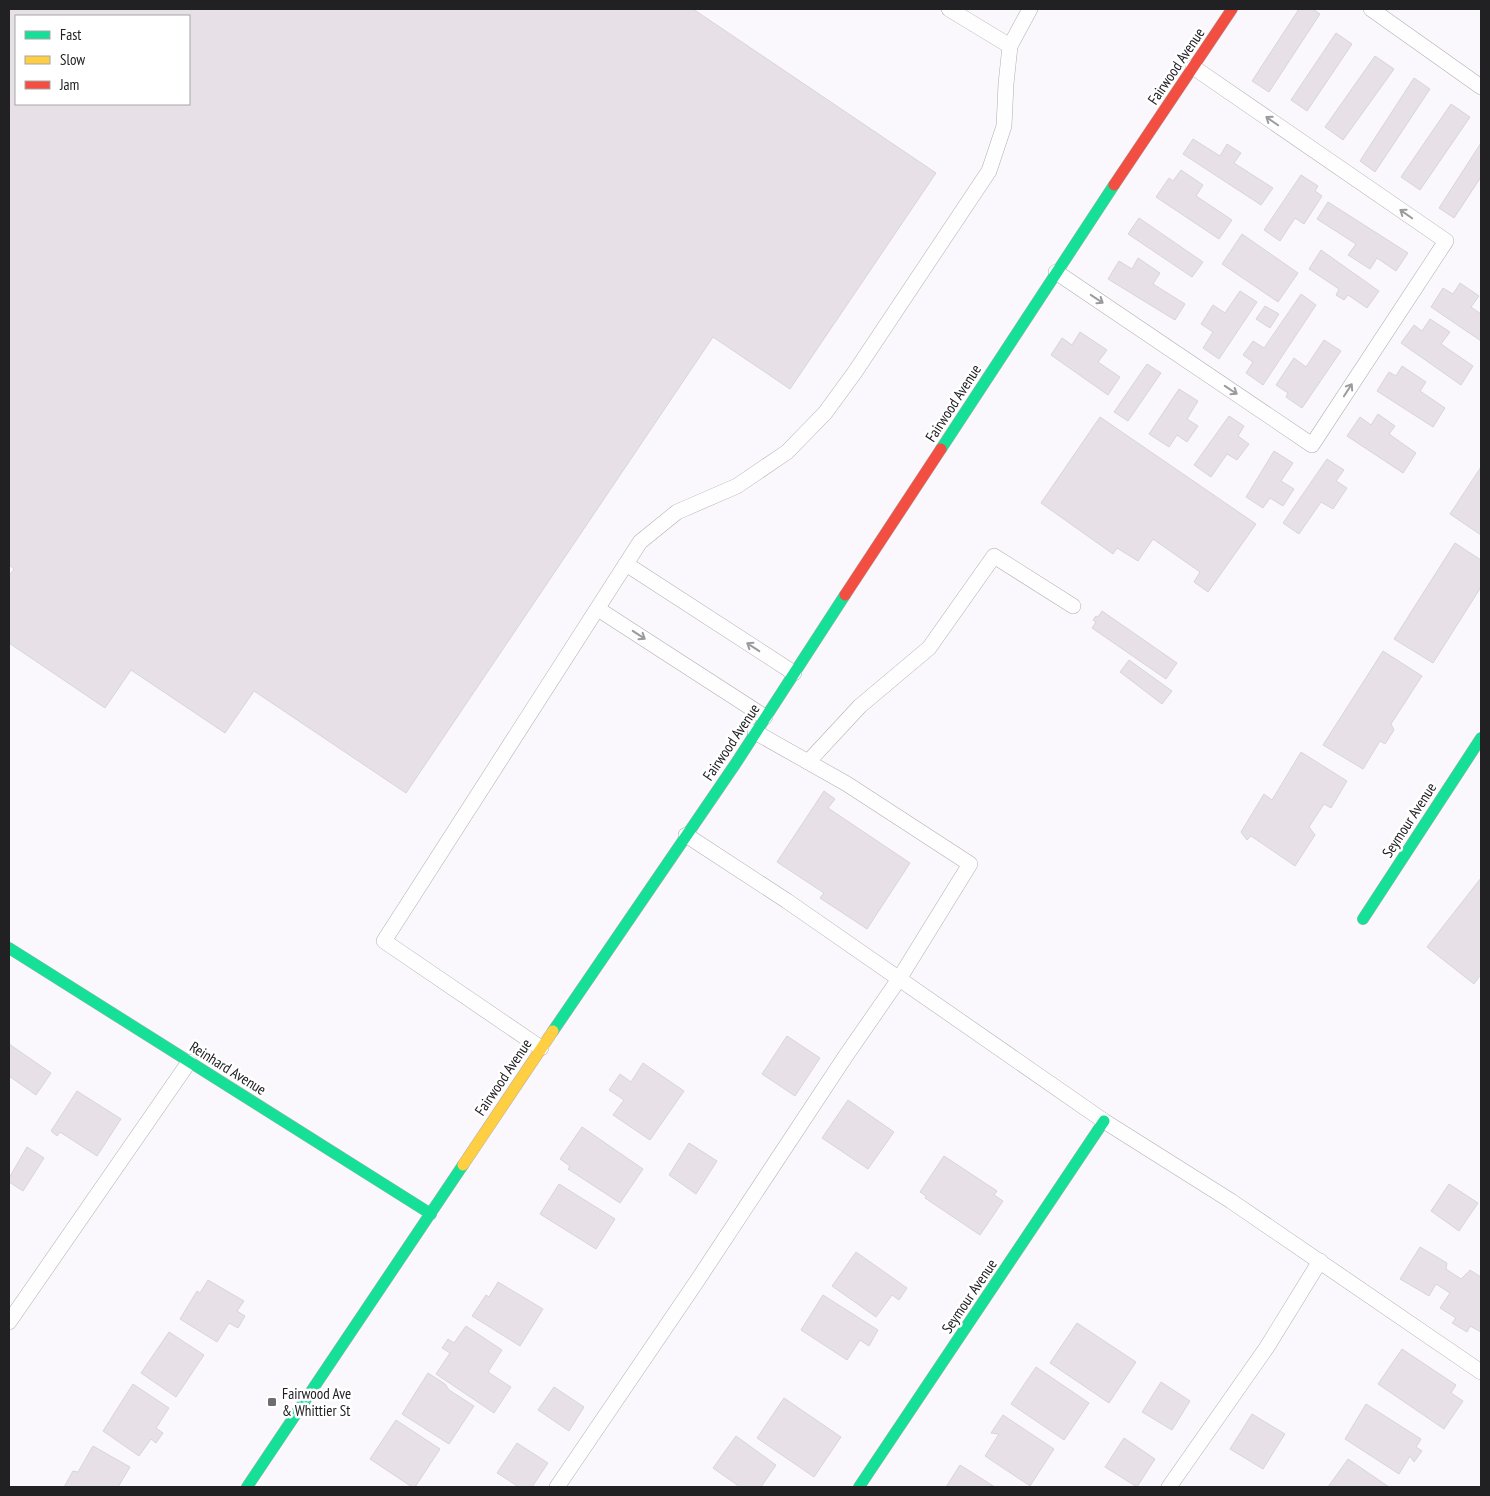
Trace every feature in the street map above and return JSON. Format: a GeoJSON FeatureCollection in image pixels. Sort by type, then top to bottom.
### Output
{"type":"FeatureCollection","features":[{"type":"Feature","properties":{"kind":"street","name":"Fairwood Avenue"},"geometry":{"type":"LineString","coordinates":[[247,1487],[540,1048],[765,717],[1056,272],[1232,9]]}},
{"type":"Feature","properties":{"kind":"street","name":"Seymour Avenue"},"geometry":{"type":"LineString","coordinates":[[1362,918],[1481,738]]}},
{"type":"Feature","properties":{"kind":"street","name":"Reinhard Avenue"},"geometry":{"type":"LineString","coordinates":[[9,948],[431,1214]]}},
{"type":"Feature","properties":{"kind":"street","name":"Seymour Avenue"},"geometry":{"type":"LineString","coordinates":[[859,1487],[1104,1122]]}},
{"type":"Feature","properties":{"kind":"lane"},"geometry":{"type":"LineString","coordinates":[[949,9],[1010,46]]}},
{"type":"Feature","properties":{"kind":"lane"},"geometry":{"type":"LineString","coordinates":[[540,1048],[384,941],[640,542],[677,512],[737,486],[787,452],[825,412],[850,379],[989,171],[1004,126],[1010,46],[1030,9]]}},
{"type":"Feature","properties":{"kind":"lane"},"geometry":{"type":"LineString","coordinates":[[1371,9],[1481,87]]}},
{"type":"Feature","properties":{"kind":"lane"},"geometry":{"type":"LineString","coordinates":[[1056,272],[1312,445],[1446,241],[1193,67]]}},
{"type":"Feature","properties":{"kind":"lane"},"geometry":{"type":"LineString","coordinates":[[808,762],[860,706],[928,648],[994,556],[1073,606]]}},
{"type":"Feature","properties":{"kind":"lane"},"geometry":{"type":"LineString","coordinates":[[626,564],[794,673]]}},
{"type":"Feature","properties":{"kind":"lane"},"geometry":{"type":"LineString","coordinates":[[598,609],[765,717]]}},
{"type":"Feature","properties":{"kind":"lane"},"geometry":{"type":"LineString","coordinates":[[557,1487],[698,1281],[839,1066],[899,979],[970,864],[847,784],[755,732]]}},
{"type":"Feature","properties":{"kind":"lane"},"geometry":{"type":"LineString","coordinates":[[686,835],[787,901],[1104,1122],[1231,1201],[1481,1372]]}},
{"type":"Feature","properties":{"kind":"lane"},"geometry":{"type":"LineString","coordinates":[[9,1322],[189,1062]]}},
{"type":"Feature","properties":{"kind":"lane"},"geometry":{"type":"LineString","coordinates":[[1169,1487],[1267,1347],[1320,1261]]}},
{"type":"Feature","properties":{"kind":"building"},"geometry":{"type":"Polygon","coordinates":[[[9,9],[693,9],[936,173],[790,389],[713,337],[406,793],[254,691],[225,733],[131,670],[105,708],[9,643],[9,576],[14,569],[9,565],[9,9]]]}},
{"type":"Feature","properties":{"kind":"building"},"geometry":{"type":"Polygon","coordinates":[[[1299,9],[1313,9],[1320,14],[1269,92],[1252,81],[1299,9]]]}},
{"type":"Feature","properties":{"kind":"building"},"geometry":{"type":"Polygon","coordinates":[[[1336,33],[1352,44],[1307,111],[1291,100],[1336,33]]]}},
{"type":"Feature","properties":{"kind":"building"},"geometry":{"type":"Polygon","coordinates":[[[1375,56],[1394,69],[1343,140],[1325,127],[1375,56]]]}},
{"type":"Feature","properties":{"kind":"building"},"geometry":{"type":"Polygon","coordinates":[[[1414,78],[1430,89],[1375,172],[1360,161],[1414,78]]]}},
{"type":"Feature","properties":{"kind":"building"},"geometry":{"type":"Polygon","coordinates":[[[1451,104],[1470,117],[1420,190],[1401,177],[1451,104]]]}},
{"type":"Feature","properties":{"kind":"building"},"geometry":{"type":"Polygon","coordinates":[[[1193,139],[1220,156],[1227,144],[1241,153],[1234,163],[1273,188],[1261,205],[1183,154],[1193,139]]]}},
{"type":"Feature","properties":{"kind":"building"},"geometry":{"type":"Polygon","coordinates":[[[1481,143],[1481,177],[1454,218],[1439,208],[1481,143]]]}},
{"type":"Feature","properties":{"kind":"building"},"geometry":{"type":"Polygon","coordinates":[[[1181,170],[1203,185],[1196,196],[1232,220],[1219,239],[1156,197],[1169,178],[1173,181],[1181,170]]]}},
{"type":"Feature","properties":{"kind":"building"},"geometry":{"type":"Polygon","coordinates":[[[1301,175],[1318,186],[1315,191],[1322,196],[1304,224],[1295,218],[1280,241],[1264,230],[1301,175]]]}},
{"type":"Feature","properties":{"kind":"building"},"geometry":{"type":"Polygon","coordinates":[[[1328,202],[1408,253],[1396,271],[1377,258],[1370,269],[1348,255],[1356,244],[1317,219],[1328,202]]]}},
{"type":"Feature","properties":{"kind":"building"},"geometry":{"type":"Polygon","coordinates":[[[1139,218],[1203,262],[1192,277],[1128,234],[1139,218]]]}},
{"type":"Feature","properties":{"kind":"building"},"geometry":{"type":"Polygon","coordinates":[[[1242,234],[1298,273],[1278,302],[1222,264],[1242,234]]]}},
{"type":"Feature","properties":{"kind":"building"},"geometry":{"type":"Polygon","coordinates":[[[1321,250],[1379,291],[1367,308],[1348,295],[1344,300],[1336,295],[1339,289],[1309,269],[1321,250]]]}},
{"type":"Feature","properties":{"kind":"building"},"geometry":{"type":"Polygon","coordinates":[[[1138,258],[1160,273],[1153,284],[1185,304],[1175,320],[1108,279],[1119,261],[1132,269],[1138,258]]]}},
{"type":"Feature","properties":{"kind":"building"},"geometry":{"type":"Polygon","coordinates":[[[1460,283],[1479,296],[1471,307],[1481,314],[1481,341],[1431,307],[1443,288],[1453,294],[1460,283]]]}},
{"type":"Feature","properties":{"kind":"building"},"geometry":{"type":"Polygon","coordinates":[[[1240,291],[1257,302],[1219,359],[1203,348],[1213,332],[1201,324],[1213,305],[1225,313],[1240,291]]]}},
{"type":"Feature","properties":{"kind":"building"},"geometry":{"type":"Polygon","coordinates":[[[1301,294],[1316,305],[1263,385],[1246,373],[1253,362],[1243,355],[1253,341],[1264,348],[1301,294]]]}},
{"type":"Feature","properties":{"kind":"building"},"geometry":{"type":"Polygon","coordinates":[[[1265,306],[1279,314],[1270,328],[1256,319],[1265,306]]]}},
{"type":"Feature","properties":{"kind":"building"},"geometry":{"type":"Polygon","coordinates":[[[1430,319],[1450,332],[1441,344],[1473,366],[1461,385],[1401,343],[1414,325],[1422,331],[1430,319]]]}},
{"type":"Feature","properties":{"kind":"building"},"geometry":{"type":"Polygon","coordinates":[[[1080,332],[1107,350],[1098,362],[1120,377],[1108,395],[1051,355],[1062,338],[1072,345],[1080,332]]]}},
{"type":"Feature","properties":{"kind":"building"},"geometry":{"type":"Polygon","coordinates":[[[1324,340],[1341,351],[1302,408],[1286,397],[1288,393],[1276,385],[1294,358],[1306,367],[1324,340]]]}},
{"type":"Feature","properties":{"kind":"building"},"geometry":{"type":"Polygon","coordinates":[[[1147,364],[1161,373],[1128,421],[1114,412],[1147,364]]]}},
{"type":"Feature","properties":{"kind":"building"},"geometry":{"type":"Polygon","coordinates":[[[1402,366],[1426,382],[1420,391],[1445,408],[1433,427],[1377,391],[1389,372],[1396,376],[1402,366]]]}},
{"type":"Feature","properties":{"kind":"building"},"geometry":{"type":"Polygon","coordinates":[[[1179,389],[1198,401],[1187,419],[1198,426],[1187,442],[1177,435],[1169,447],[1149,434],[1179,389]]]}},
{"type":"Feature","properties":{"kind":"building"},"geometry":{"type":"Polygon","coordinates":[[[1378,414],[1395,426],[1389,434],[1416,453],[1403,473],[1347,436],[1360,417],[1371,425],[1378,414]]]}},
{"type":"Feature","properties":{"kind":"building"},"geometry":{"type":"Polygon","coordinates":[[[1229,416],[1244,426],[1238,436],[1249,444],[1237,460],[1227,454],[1211,477],[1194,465],[1229,416]]]}},
{"type":"Feature","properties":{"kind":"building"},"geometry":{"type":"Polygon","coordinates":[[[1100,417],[1256,524],[1208,592],[1194,582],[1200,572],[1153,539],[1138,561],[1117,548],[1113,554],[1041,503],[1100,417]]]}},
{"type":"Feature","properties":{"kind":"building"},"geometry":{"type":"Polygon","coordinates":[[[1274,451],[1293,463],[1281,481],[1294,489],[1283,506],[1270,498],[1263,508],[1246,497],[1274,451]]]}},
{"type":"Feature","properties":{"kind":"building"},"geometry":{"type":"Polygon","coordinates":[[[1327,459],[1344,470],[1336,481],[1347,488],[1333,509],[1321,502],[1299,534],[1283,523],[1327,459]]]}},
{"type":"Feature","properties":{"kind":"building"},"geometry":{"type":"Polygon","coordinates":[[[1481,467],[1481,535],[1450,514],[1481,467]]]}},
{"type":"Feature","properties":{"kind":"building"},"geometry":{"type":"Polygon","coordinates":[[[1455,543],[1481,560],[1481,587],[1433,663],[1394,639],[1455,543]]]}},
{"type":"Feature","properties":{"kind":"building"},"geometry":{"type":"Polygon","coordinates":[[[1102,611],[1177,663],[1166,679],[1092,628],[1096,622],[1093,620],[1102,611]]]}},
{"type":"Feature","properties":{"kind":"building"},"geometry":{"type":"Polygon","coordinates":[[[1383,651],[1422,676],[1391,724],[1394,730],[1385,744],[1380,741],[1363,769],[1323,745],[1383,651]]]}},
{"type":"Feature","properties":{"kind":"building"},"geometry":{"type":"Polygon","coordinates":[[[1129,660],[1172,691],[1162,704],[1120,672],[1129,660]]]}},
{"type":"Feature","properties":{"kind":"building"},"geometry":{"type":"Polygon","coordinates":[[[1301,752],[1347,781],[1331,808],[1324,804],[1309,827],[1315,835],[1295,866],[1251,836],[1247,840],[1241,832],[1264,794],[1272,800],[1301,752]]]}},
{"type":"Feature","properties":{"kind":"building"},"geometry":{"type":"Polygon","coordinates":[[[824,791],[835,799],[828,808],[910,863],[867,929],[820,898],[824,893],[777,862],[824,791]]]}},
{"type":"Feature","properties":{"kind":"building"},"geometry":{"type":"Polygon","coordinates":[[[1481,878],[1481,974],[1474,984],[1427,947],[1481,878]]]}},
{"type":"Feature","properties":{"kind":"building"},"geometry":{"type":"Polygon","coordinates":[[[787,1036],[820,1058],[795,1096],[762,1074],[787,1036]]]}},
{"type":"Feature","properties":{"kind":"building"},"geometry":{"type":"Polygon","coordinates":[[[9,1044],[51,1073],[36,1095],[9,1076],[9,1044]]]}},
{"type":"Feature","properties":{"kind":"building"},"geometry":{"type":"Polygon","coordinates":[[[643,1063],[684,1091],[650,1140],[613,1115],[624,1100],[609,1090],[620,1074],[631,1082],[643,1063]]]}},
{"type":"Feature","properties":{"kind":"building"},"geometry":{"type":"Polygon","coordinates":[[[77,1091],[121,1119],[97,1156],[60,1132],[57,1136],[51,1131],[77,1091]]]}},
{"type":"Feature","properties":{"kind":"building"},"geometry":{"type":"Polygon","coordinates":[[[848,1100],[894,1132],[868,1169],[822,1138],[848,1100]]]}},
{"type":"Feature","properties":{"kind":"building"},"geometry":{"type":"Polygon","coordinates":[[[582,1127],[643,1169],[620,1203],[568,1169],[570,1166],[560,1159],[582,1127]]]}},
{"type":"Feature","properties":{"kind":"building"},"geometry":{"type":"Polygon","coordinates":[[[689,1143],[717,1161],[696,1194],[669,1175],[689,1143]]]}},
{"type":"Feature","properties":{"kind":"building"},"geometry":{"type":"Polygon","coordinates":[[[27,1147],[44,1158],[23,1191],[9,1182],[9,1178],[27,1147]]]}},
{"type":"Feature","properties":{"kind":"building"},"geometry":{"type":"Polygon","coordinates":[[[944,1156],[997,1191],[994,1195],[1003,1201],[980,1235],[925,1198],[926,1196],[920,1192],[944,1156]]]}},
{"type":"Feature","properties":{"kind":"building"},"geometry":{"type":"Polygon","coordinates":[[[559,1184],[615,1219],[596,1249],[540,1214],[559,1184]]]}},
{"type":"Feature","properties":{"kind":"building"},"geometry":{"type":"Polygon","coordinates":[[[1449,1184],[1478,1203],[1459,1231],[1431,1211],[1449,1184]]]}},
{"type":"Feature","properties":{"kind":"building"},"geometry":{"type":"Polygon","coordinates":[[[1420,1247],[1447,1263],[1446,1269],[1461,1279],[1470,1270],[1481,1277],[1481,1332],[1470,1326],[1467,1332],[1452,1323],[1456,1318],[1440,1308],[1450,1293],[1436,1284],[1429,1296],[1400,1279],[1420,1247]]]}},
{"type":"Feature","properties":{"kind":"building"},"geometry":{"type":"Polygon","coordinates":[[[856,1252],[907,1288],[899,1300],[892,1295],[876,1317],[832,1286],[856,1252]]]}},
{"type":"Feature","properties":{"kind":"building"},"geometry":{"type":"Polygon","coordinates":[[[208,1280],[244,1301],[237,1311],[245,1316],[238,1328],[229,1323],[217,1342],[180,1319],[197,1291],[200,1293],[208,1280]]]}},
{"type":"Feature","properties":{"kind":"building"},"geometry":{"type":"Polygon","coordinates":[[[498,1282],[543,1309],[520,1346],[472,1316],[486,1295],[489,1297],[498,1282]]]}},
{"type":"Feature","properties":{"kind":"building"},"geometry":{"type":"Polygon","coordinates":[[[823,1295],[878,1330],[869,1346],[860,1340],[847,1360],[801,1330],[823,1295]]]}},
{"type":"Feature","properties":{"kind":"building"},"geometry":{"type":"Polygon","coordinates":[[[1077,1323],[1136,1362],[1109,1403],[1050,1363],[1077,1323]]]}},
{"type":"Feature","properties":{"kind":"building"},"geometry":{"type":"Polygon","coordinates":[[[466,1326],[502,1350],[488,1372],[511,1387],[494,1413],[436,1374],[450,1353],[442,1348],[448,1339],[454,1343],[466,1326]]]}},
{"type":"Feature","properties":{"kind":"building"},"geometry":{"type":"Polygon","coordinates":[[[169,1332],[204,1355],[176,1397],[141,1373],[169,1332]]]}},
{"type":"Feature","properties":{"kind":"building"},"geometry":{"type":"Polygon","coordinates":[[[1402,1349],[1456,1385],[1451,1393],[1463,1401],[1444,1429],[1378,1384],[1402,1349]]]}},
{"type":"Feature","properties":{"kind":"building"},"geometry":{"type":"Polygon","coordinates":[[[1036,1367],[1089,1403],[1064,1440],[1011,1404],[1036,1367]]]}},
{"type":"Feature","properties":{"kind":"building"},"geometry":{"type":"Polygon","coordinates":[[[428,1373],[445,1384],[449,1390],[474,1406],[449,1444],[402,1414],[428,1373]]]}},
{"type":"Feature","properties":{"kind":"building"},"geometry":{"type":"Polygon","coordinates":[[[1161,1382],[1190,1401],[1172,1430],[1142,1412],[1161,1382]]]}},
{"type":"Feature","properties":{"kind":"building"},"geometry":{"type":"Polygon","coordinates":[[[133,1384],[169,1408],[156,1428],[163,1433],[156,1443],[151,1439],[139,1456],[103,1431],[133,1384]]]}},
{"type":"Feature","properties":{"kind":"building"},"geometry":{"type":"Polygon","coordinates":[[[554,1387],[584,1407],[569,1431],[538,1410],[554,1387]]]}},
{"type":"Feature","properties":{"kind":"building"},"geometry":{"type":"Polygon","coordinates":[[[784,1398],[841,1437],[814,1477],[757,1438],[784,1398]]]}},
{"type":"Feature","properties":{"kind":"building"},"geometry":{"type":"Polygon","coordinates":[[[1366,1404],[1421,1439],[1416,1447],[1422,1451],[1414,1462],[1410,1456],[1399,1474],[1345,1439],[1366,1404]]]}},
{"type":"Feature","properties":{"kind":"building"},"geometry":{"type":"Polygon","coordinates":[[[1252,1414],[1285,1434],[1263,1469],[1230,1449],[1252,1414]]]}},
{"type":"Feature","properties":{"kind":"building"},"geometry":{"type":"Polygon","coordinates":[[[1003,1415],[1054,1449],[1030,1486],[985,1456],[999,1434],[991,1433],[1003,1415]]]}},
{"type":"Feature","properties":{"kind":"building"},"geometry":{"type":"Polygon","coordinates":[[[396,1420],[440,1449],[415,1487],[412,1487],[370,1459],[396,1420]]]}},
{"type":"Feature","properties":{"kind":"building"},"geometry":{"type":"Polygon","coordinates":[[[736,1436],[776,1465],[761,1487],[740,1487],[713,1468],[736,1436]]]}},
{"type":"Feature","properties":{"kind":"building"},"geometry":{"type":"Polygon","coordinates":[[[1124,1438],[1155,1459],[1137,1487],[1105,1467],[1124,1438]]]}},
{"type":"Feature","properties":{"kind":"building"},"geometry":{"type":"Polygon","coordinates":[[[517,1443],[548,1463],[532,1487],[519,1487],[497,1473],[517,1443]]]}},
{"type":"Feature","properties":{"kind":"building"},"geometry":{"type":"Polygon","coordinates":[[[93,1446],[130,1467],[118,1487],[64,1487],[73,1471],[78,1472],[93,1446]]]}},
{"type":"Feature","properties":{"kind":"building"},"geometry":{"type":"Polygon","coordinates":[[[1348,1459],[1389,1487],[1328,1487],[1348,1459]]]}},
{"type":"Feature","properties":{"kind":"building"},"geometry":{"type":"Polygon","coordinates":[[[960,1465],[995,1487],[946,1487],[960,1465]]]}},
{"type":"Feature","properties":{"kind":"traffic: fast"},"geometry":{"type":"LineString","coordinates":[[941,449],[1114,185]]}},
{"type":"Feature","properties":{"kind":"traffic: fast"},"geometry":{"type":"LineString","coordinates":[[553,1031],[736,763],[845,595]]}},
{"type":"Feature","properties":{"kind":"traffic: fast"},"geometry":{"type":"LineString","coordinates":[[1363,919],[1481,738]]}},
{"type":"Feature","properties":{"kind":"traffic: fast"},"geometry":{"type":"LineString","coordinates":[[9,948],[431,1214]]}},
{"type":"Feature","properties":{"kind":"traffic: fast"},"geometry":{"type":"LineString","coordinates":[[859,1487],[1104,1121]]}},
{"type":"Feature","properties":{"kind":"traffic: fast"},"geometry":{"type":"LineString","coordinates":[[247,1487],[463,1165]]}},
{"type":"Feature","properties":{"kind":"traffic: slow"},"geometry":{"type":"LineString","coordinates":[[463,1165],[553,1031]]}},
{"type":"Feature","properties":{"kind":"traffic: jam"},"geometry":{"type":"LineString","coordinates":[[1114,185],[1232,9]]}},
{"type":"Feature","properties":{"kind":"traffic: jam"},"geometry":{"type":"LineString","coordinates":[[845,595],[941,449]]}},
{"type":"Feature","properties":{"kind":"place","name":"Fairwood Ave & Whittier St"},"geometry":{"type":"Point","coordinates":[272,1402]}}]}
